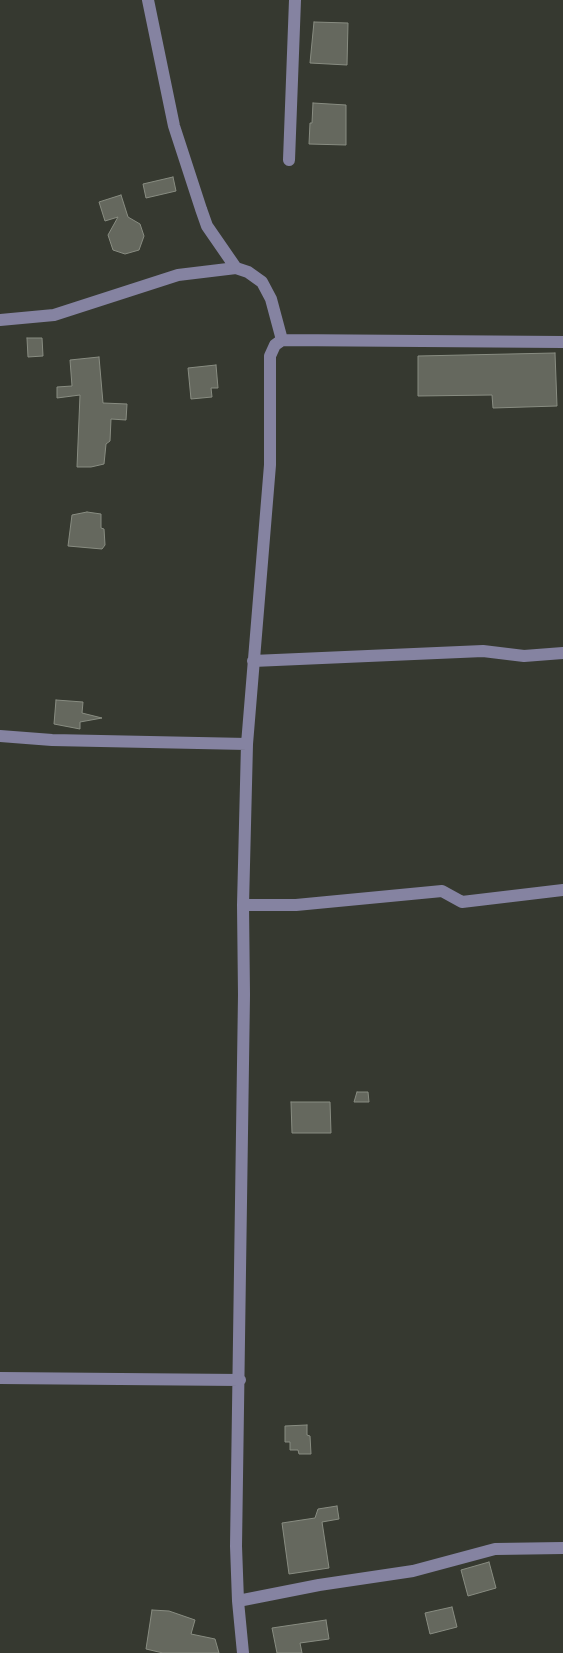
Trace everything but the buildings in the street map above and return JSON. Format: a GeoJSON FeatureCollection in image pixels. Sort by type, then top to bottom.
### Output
{"type":"FeatureCollection","features":[{"type":"Feature","properties":{"kind":"street"},"geometry":{"type":"LineString","coordinates":[[148,0],[174,126],[201,209],[207,226],[236,268]]}},
{"type":"Feature","properties":{"kind":"street"},"geometry":{"type":"LineString","coordinates":[[289,160],[295,0]]}},
{"type":"Feature","properties":{"kind":"street"},"geometry":{"type":"LineString","coordinates":[[0,320],[54,315],[178,275],[236,268],[248,272],[262,282],[271,298],[282,340]]}},
{"type":"Feature","properties":{"kind":"street"},"geometry":{"type":"LineString","coordinates":[[243,1653],[238,1601],[236,1546],[240,1380],[247,744],[270,465],[270,356],[275,346],[282,340],[563,342]]}},
{"type":"Feature","properties":{"kind":"street"},"geometry":{"type":"LineString","coordinates":[[253,661],[483,651],[524,656],[563,654]]}},
{"type":"Feature","properties":{"kind":"street"},"geometry":{"type":"LineString","coordinates":[[0,736],[52,740],[247,744]]}},
{"type":"Feature","properties":{"kind":"street"},"geometry":{"type":"LineString","coordinates":[[244,905],[296,904],[442,891],[462,902],[563,890]]}},
{"type":"Feature","properties":{"kind":"street"},"geometry":{"type":"LineString","coordinates":[[0,1378],[240,1380]]}},
{"type":"Feature","properties":{"kind":"street"},"geometry":{"type":"LineString","coordinates":[[238,1601],[320,1585],[413,1571],[495,1549],[563,1548]]}}]}
